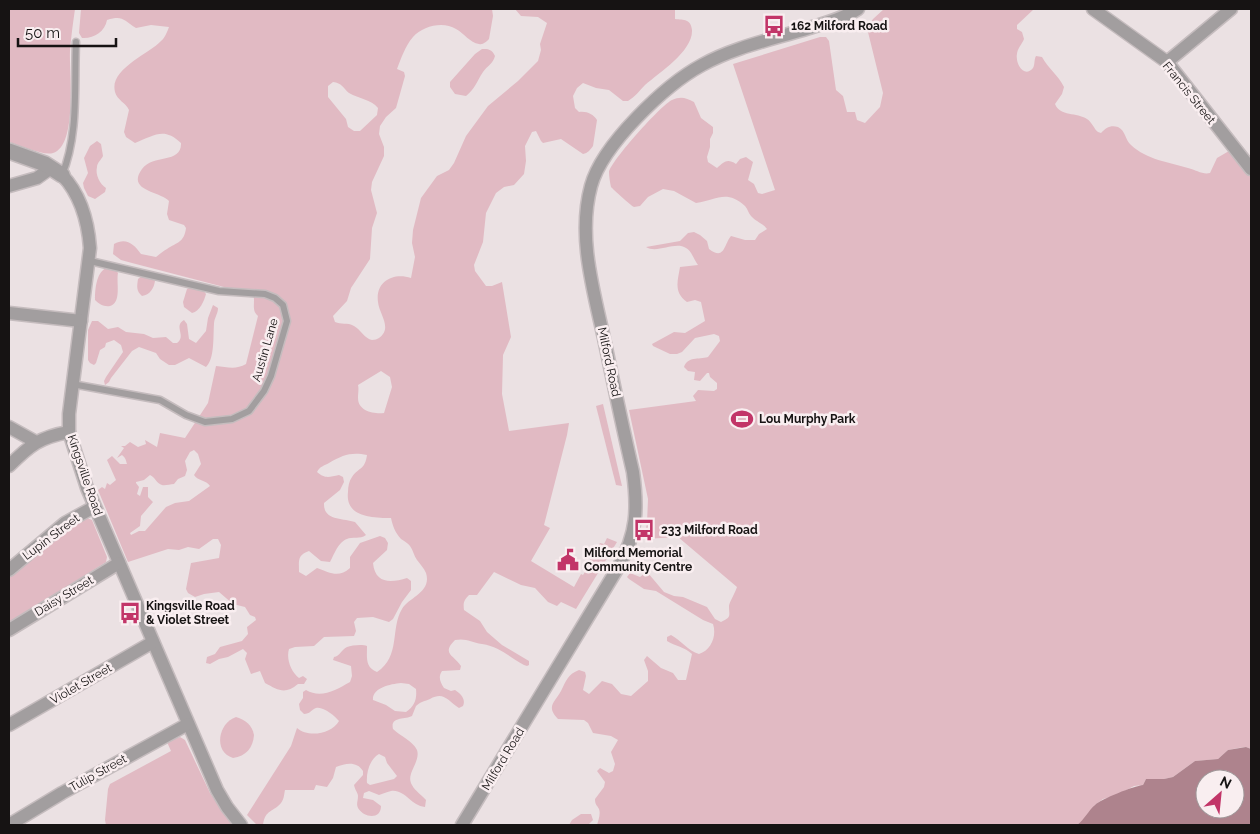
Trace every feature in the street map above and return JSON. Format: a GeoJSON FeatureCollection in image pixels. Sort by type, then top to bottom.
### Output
{"type":"FeatureCollection","features":[{"type":"Feature","properties":{"kind":"street","name":"Milford Road"},"geometry":{"type":"LineString","coordinates":[[462,825],[619,566],[630,544],[636,522],[636,502],[632,472],[592,284],[587,248],[586,220],[588,203],[597,168],[648,106],[696,68],[724,55],[836,20],[858,9]]}},
{"type":"Feature","properties":{"kind":"street","name":"Francis Street"},"geometry":{"type":"LineString","coordinates":[[1093,9],[1167,62],[1251,169]]}},
{"type":"Feature","properties":{"kind":"street"},"geometry":{"type":"LineString","coordinates":[[1167,62],[1231,9]]}},
{"type":"Feature","properties":{"kind":"street"},"geometry":{"type":"LineString","coordinates":[[9,151],[30,158],[57,172]]}},
{"type":"Feature","properties":{"kind":"street"},"geometry":{"type":"LineString","coordinates":[[9,186],[57,172]]}},
{"type":"Feature","properties":{"kind":"street","name":"Kingsville Road"},"geometry":{"type":"LineString","coordinates":[[57,172],[74,190],[84,212],[89,237],[90,261],[72,384],[69,432],[94,507],[217,790],[227,807],[242,825]]}},
{"type":"Feature","properties":{"kind":"street"},"geometry":{"type":"LineString","coordinates":[[9,313],[81,321]]}},
{"type":"Feature","properties":{"kind":"street"},"geometry":{"type":"LineString","coordinates":[[9,427],[36,442]]}},
{"type":"Feature","properties":{"kind":"street"},"geometry":{"type":"LineString","coordinates":[[9,466],[36,442],[48,436],[69,432]]}},
{"type":"Feature","properties":{"kind":"street","name":"Lupin Street"},"geometry":{"type":"LineString","coordinates":[[9,570],[65,523],[94,507]]}},
{"type":"Feature","properties":{"kind":"street","name":"Daisy Street"},"geometry":{"type":"LineString","coordinates":[[9,630],[118,563]]}},
{"type":"Feature","properties":{"kind":"street","name":"Violet Street"},"geometry":{"type":"LineString","coordinates":[[9,725],[153,642]]}},
{"type":"Feature","properties":{"kind":"street","name":"Tulip Street"},"geometry":{"type":"LineString","coordinates":[[9,825],[62,792],[188,724]]}},
{"type":"Feature","properties":{"kind":"lane"},"geometry":{"type":"LineString","coordinates":[[57,172],[70,154],[73,132],[76,42]]}},
{"type":"Feature","properties":{"kind":"lane","name":"Austin Lane"},"geometry":{"type":"LineString","coordinates":[[72,384],[160,400],[186,415],[205,422],[232,419],[249,411],[264,391],[272,376],[287,321],[283,305],[275,298],[265,294],[218,291],[90,261]]}},
{"type":"Feature","properties":{"kind":"shaded area"},"geometry":{"type":"Polygon","coordinates":[[[9,9],[75,9],[70,51],[71,90],[69,123],[66,137],[61,147],[53,153],[38,152],[9,142],[9,9]]]}},
{"type":"Feature","properties":{"kind":"shaded area"},"geometry":{"type":"Polygon","coordinates":[[[81,9],[492,9],[493,16],[489,39],[484,43],[473,42],[459,31],[445,25],[433,26],[422,30],[413,37],[397,69],[404,72],[405,76],[396,108],[380,126],[379,134],[384,147],[384,156],[372,182],[371,190],[377,213],[372,228],[370,259],[351,288],[347,301],[333,316],[335,322],[354,326],[367,338],[375,340],[385,330],[378,302],[379,289],[392,277],[405,276],[411,278],[415,257],[412,243],[413,230],[421,198],[437,176],[449,170],[466,136],[488,106],[538,61],[541,50],[540,44],[547,23],[538,17],[521,16],[515,9],[675,9],[675,19],[689,22],[691,26],[691,38],[682,53],[628,101],[623,101],[609,90],[583,83],[577,88],[573,96],[575,108],[579,112],[590,113],[597,120],[593,146],[588,152],[583,154],[561,139],[543,143],[536,131],[532,132],[525,146],[526,161],[524,174],[514,185],[504,187],[496,193],[486,213],[483,242],[474,265],[475,271],[486,286],[502,282],[511,337],[503,355],[502,394],[509,431],[569,423],[544,525],[550,528],[531,561],[574,587],[581,574],[583,575],[588,567],[586,566],[600,543],[604,544],[607,538],[617,542],[576,609],[561,602],[557,606],[548,602],[535,588],[521,585],[494,572],[477,595],[469,595],[466,598],[464,610],[480,621],[487,632],[502,645],[529,661],[529,665],[524,665],[494,647],[465,640],[455,640],[449,651],[461,666],[460,670],[442,671],[440,680],[444,688],[451,691],[455,690],[461,695],[464,701],[463,706],[459,708],[446,698],[439,696],[416,706],[412,716],[394,722],[393,729],[413,744],[417,750],[417,759],[410,781],[426,800],[425,807],[416,804],[396,791],[379,795],[369,791],[364,793],[363,798],[373,800],[381,806],[380,811],[372,816],[364,814],[357,807],[358,795],[354,785],[363,775],[363,771],[354,764],[347,764],[336,767],[333,778],[327,787],[316,785],[314,790],[285,790],[282,801],[268,813],[263,825],[257,825],[247,815],[291,746],[297,728],[313,734],[326,732],[339,721],[322,708],[316,708],[304,714],[300,710],[299,704],[303,698],[303,692],[306,690],[312,693],[323,694],[350,682],[352,676],[351,666],[333,660],[334,657],[349,646],[367,646],[368,662],[373,670],[377,672],[384,666],[392,650],[396,625],[402,609],[426,585],[425,571],[410,546],[397,534],[391,518],[368,516],[355,511],[351,507],[348,500],[349,482],[363,466],[367,455],[352,454],[343,456],[322,466],[317,472],[325,477],[339,475],[343,477],[344,482],[340,490],[324,503],[325,509],[330,516],[355,522],[366,535],[343,541],[330,562],[321,561],[309,551],[302,554],[299,572],[306,576],[317,568],[334,574],[342,573],[350,568],[350,557],[360,543],[380,536],[385,538],[388,543],[387,550],[373,563],[374,570],[380,578],[385,580],[395,581],[407,578],[411,581],[411,590],[393,619],[389,622],[373,617],[357,618],[354,622],[356,631],[354,636],[324,637],[314,646],[289,649],[290,665],[299,678],[303,676],[307,679],[304,684],[298,684],[289,689],[282,690],[265,683],[260,671],[251,674],[245,659],[247,653],[243,649],[210,664],[206,663],[207,657],[215,654],[220,647],[242,641],[248,634],[247,627],[256,620],[245,607],[233,604],[219,592],[195,597],[188,593],[186,589],[191,563],[219,558],[221,545],[218,539],[213,539],[199,549],[188,547],[179,550],[168,549],[128,562],[98,490],[102,487],[105,489],[107,483],[110,485],[116,480],[107,460],[112,456],[120,464],[127,464],[122,455],[117,458],[124,448],[121,446],[125,446],[130,442],[138,447],[146,444],[145,440],[157,447],[160,433],[185,438],[208,403],[216,366],[235,368],[246,364],[258,316],[254,311],[252,291],[224,287],[132,263],[121,260],[113,254],[114,244],[126,241],[136,247],[141,254],[156,257],[180,242],[185,233],[186,228],[184,225],[169,220],[167,214],[169,201],[146,190],[138,182],[138,176],[147,164],[177,154],[181,143],[175,138],[164,134],[154,135],[135,143],[126,137],[124,132],[129,110],[115,92],[118,76],[131,63],[162,40],[169,27],[151,25],[136,28],[123,19],[116,18],[107,20],[104,28],[94,36],[82,38],[79,33],[81,9]],[[333,82],[328,86],[328,97],[346,119],[348,127],[354,131],[360,131],[377,115],[378,108],[372,103],[349,93],[338,83],[333,82]],[[381,371],[358,385],[358,398],[363,409],[375,413],[384,413],[392,387],[390,377],[381,371]],[[194,450],[190,452],[185,461],[187,470],[185,476],[178,479],[174,484],[160,484],[150,475],[144,480],[136,482],[139,487],[137,494],[140,496],[143,487],[148,487],[148,497],[153,502],[141,516],[140,526],[130,533],[131,535],[139,531],[145,531],[166,507],[175,503],[189,501],[210,486],[194,475],[201,464],[198,454],[194,450]],[[392,684],[382,687],[375,692],[373,700],[395,711],[406,712],[415,702],[416,689],[409,684],[392,684]],[[379,754],[371,762],[367,775],[367,783],[370,785],[394,779],[397,776],[387,763],[385,757],[379,754]]]}},
{"type":"Feature","properties":{"kind":"shaded area"},"geometry":{"type":"Polygon","coordinates":[[[884,9],[1034,9],[1017,25],[1017,29],[1022,32],[1024,39],[1017,52],[1017,62],[1023,71],[1026,72],[1033,68],[1036,56],[1042,57],[1064,87],[1062,94],[1055,104],[1057,108],[1065,113],[1087,119],[1101,133],[1108,127],[1118,127],[1123,131],[1131,145],[1144,154],[1202,173],[1210,173],[1217,158],[1229,151],[1251,177],[1251,749],[1246,747],[1228,750],[1218,759],[1195,761],[1173,777],[1146,779],[1143,785],[1134,786],[1115,796],[1103,799],[1077,825],[597,825],[600,811],[595,799],[604,787],[605,782],[597,771],[600,768],[609,773],[613,771],[615,764],[611,752],[618,740],[611,736],[593,733],[588,723],[584,720],[558,719],[552,711],[552,707],[566,681],[579,670],[585,672],[583,690],[589,694],[602,681],[612,684],[621,694],[631,696],[648,681],[648,671],[644,660],[647,656],[661,668],[673,673],[678,680],[686,680],[692,654],[667,641],[667,637],[671,635],[699,654],[710,646],[714,633],[713,624],[703,620],[656,591],[644,589],[627,577],[630,573],[640,577],[648,573],[664,592],[683,597],[707,607],[715,619],[721,622],[729,616],[729,604],[737,587],[678,537],[644,539],[648,499],[629,410],[696,401],[693,396],[698,390],[714,391],[717,389],[717,383],[710,377],[709,373],[700,381],[694,380],[695,372],[688,371],[684,367],[688,361],[708,357],[720,341],[719,336],[714,334],[695,338],[682,352],[677,354],[670,354],[653,346],[652,344],[674,332],[685,333],[705,321],[701,302],[695,300],[687,302],[678,290],[680,267],[698,265],[689,251],[682,246],[655,249],[646,247],[680,241],[688,233],[694,232],[707,241],[709,249],[718,253],[723,250],[731,236],[745,240],[755,240],[759,234],[767,229],[751,216],[745,206],[727,197],[696,203],[674,191],[663,189],[648,197],[640,206],[634,207],[611,187],[609,172],[627,146],[666,104],[672,100],[683,98],[694,102],[701,118],[713,127],[707,157],[708,162],[717,168],[728,161],[736,164],[740,159],[746,157],[753,162],[748,180],[754,184],[758,193],[762,194],[775,190],[733,64],[820,37],[826,37],[829,41],[836,90],[843,96],[847,112],[855,112],[857,120],[865,123],[880,107],[883,93],[867,28],[873,19],[884,9]]]}},
{"type":"Feature","properties":{"kind":"shaded area"},"geometry":{"type":"Polygon","coordinates":[[[482,49],[488,49],[493,52],[495,56],[493,61],[466,96],[455,94],[450,87],[450,82],[475,54],[482,49]]]}},
{"type":"Feature","properties":{"kind":"shaded area"},"geometry":{"type":"Polygon","coordinates":[[[97,141],[101,144],[103,156],[98,164],[97,176],[106,188],[105,192],[95,199],[88,196],[83,183],[88,173],[84,158],[90,146],[97,141]]]}},
{"type":"Feature","properties":{"kind":"shaded area"},"geometry":{"type":"Polygon","coordinates":[[[106,268],[115,269],[118,273],[117,297],[114,304],[110,306],[102,305],[95,300],[98,278],[106,268]]]}},
{"type":"Feature","properties":{"kind":"shaded area"},"geometry":{"type":"Polygon","coordinates":[[[143,275],[153,278],[155,281],[151,291],[142,296],[137,286],[138,279],[143,275]]]}},
{"type":"Feature","properties":{"kind":"shaded area"},"geometry":{"type":"Polygon","coordinates":[[[191,287],[203,290],[206,294],[203,303],[192,313],[184,307],[183,302],[187,289],[191,287]]]}},
{"type":"Feature","properties":{"kind":"shaded area"},"geometry":{"type":"Polygon","coordinates":[[[213,305],[218,310],[214,322],[211,358],[206,367],[189,358],[175,365],[169,365],[160,359],[156,353],[139,347],[132,351],[105,385],[106,377],[123,352],[121,345],[114,340],[106,343],[105,347],[100,350],[94,365],[88,360],[88,330],[92,321],[98,321],[108,329],[118,327],[126,332],[144,334],[153,338],[166,337],[173,343],[177,343],[181,337],[180,325],[184,320],[187,324],[189,339],[196,343],[206,331],[213,305]]]}},
{"type":"Feature","properties":{"kind":"shaded area"},"geometry":{"type":"Polygon","coordinates":[[[603,404],[622,486],[616,485],[596,406],[603,404]]]}},
{"type":"Feature","properties":{"kind":"shaded area"},"geometry":{"type":"Polygon","coordinates":[[[87,518],[92,520],[107,557],[106,562],[9,623],[9,576],[66,529],[87,518]]]}},
{"type":"Feature","properties":{"kind":"shaded area"},"geometry":{"type":"Polygon","coordinates":[[[236,717],[248,723],[254,735],[248,751],[233,758],[222,750],[220,738],[225,725],[236,717]]]}},
{"type":"Feature","properties":{"kind":"shaded area"},"geometry":{"type":"Polygon","coordinates":[[[180,737],[185,740],[210,793],[232,825],[106,825],[108,789],[110,784],[171,751],[167,742],[180,737]]]}},
{"type":"Feature","properties":{"kind":"shaded area"},"geometry":{"type":"Polygon","coordinates":[[[1246,747],[1251,749],[1251,825],[1077,825],[1098,802],[1125,790],[1143,785],[1146,779],[1173,777],[1195,761],[1218,759],[1228,750],[1246,747]]]}},
{"type":"Feature","properties":{"kind":"shaded area"},"geometry":{"type":"Polygon","coordinates":[[[581,814],[591,814],[593,820],[588,825],[569,825],[572,820],[581,814]]]}},
{"type":"Feature","properties":{"kind":"place","name":"162 Milford Road"},"geometry":{"type":"Point","coordinates":[774,26]}},
{"type":"Feature","properties":{"kind":"place","name":"Lou Murphy Park"},"geometry":{"type":"Point","coordinates":[742,419]}},
{"type":"Feature","properties":{"kind":"place","name":"233 Milford Road"},"geometry":{"type":"Point","coordinates":[644,530]}},
{"type":"Feature","properties":{"kind":"place","name":"Milford Memorial Community Centre"},"geometry":{"type":"Point","coordinates":[568,560]}},
{"type":"Feature","properties":{"kind":"place","name":"Kingsville Road & Violet Street"},"geometry":{"type":"Point","coordinates":[130,613]}}]}
